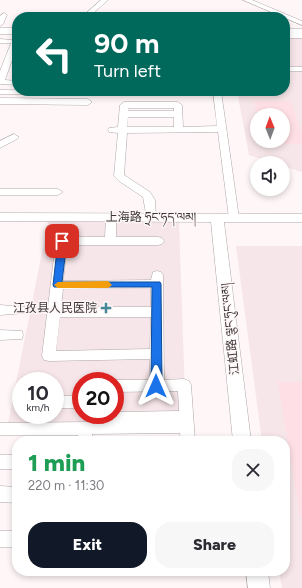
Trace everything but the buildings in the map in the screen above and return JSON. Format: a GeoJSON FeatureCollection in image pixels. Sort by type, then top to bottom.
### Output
{"type":"FeatureCollection","features":[{"type":"Feature","properties":{"kind":"main road"},"geometry":{"type":"LineString","coordinates":[[0,31],[12,31]]}},
{"type":"Feature","properties":{"kind":"main road"},"geometry":{"type":"LineString","coordinates":[[290,32],[302,32]]}},
{"type":"Feature","properties":{"kind":"main road","name":"上海路 ཧྲང་ཧད་ལམ།"},"geometry":{"type":"LineString","coordinates":[[0,217],[302,218]]}},
{"type":"Feature","properties":{"kind":"main road","name":"江虹路 ལྕང་ཧུང་ལམ།"},"geometry":{"type":"LineString","coordinates":[[218,218],[241,436]]}},
{"type":"Feature","properties":{"kind":"main road"},"geometry":{"type":"LineString","coordinates":[[258,576],[259,588]]}},
{"type":"Feature","properties":{"kind":"street"},"geometry":{"type":"LineString","coordinates":[[91,12],[104,0]]}},
{"type":"Feature","properties":{"kind":"street"},"geometry":{"type":"LineString","coordinates":[[246,0],[275,12]]}},
{"type":"Feature","properties":{"kind":"street"},"geometry":{"type":"LineString","coordinates":[[0,24],[4,15]]}},
{"type":"Feature","properties":{"kind":"street"},"geometry":{"type":"LineString","coordinates":[[290,18],[302,23]]}},
{"type":"Feature","properties":{"kind":"street"},"geometry":{"type":"LineString","coordinates":[[290,36],[302,36]]}},
{"type":"Feature","properties":{"kind":"street"},"geometry":{"type":"LineString","coordinates":[[0,41],[9,41]]}},
{"type":"Feature","properties":{"kind":"street"},"geometry":{"type":"LineString","coordinates":[[12,50],[0,82],[12,83]]}},
{"type":"Feature","properties":{"kind":"street"},"geometry":{"type":"LineString","coordinates":[[290,69],[302,69]]}},
{"type":"Feature","properties":{"kind":"street"},"geometry":{"type":"LineString","coordinates":[[0,92],[12,92]]}},
{"type":"Feature","properties":{"kind":"street"},"geometry":{"type":"LineString","coordinates":[[42,102],[43,96]]}},
{"type":"Feature","properties":{"kind":"street"},"geometry":{"type":"LineString","coordinates":[[218,96],[234,218]]}},
{"type":"Feature","properties":{"kind":"street"},"geometry":{"type":"LineString","coordinates":[[0,101],[88,102]]}},
{"type":"Feature","properties":{"kind":"street"},"geometry":{"type":"LineString","coordinates":[[151,217],[149,198],[144,192],[124,182],[119,176],[124,105],[178,105],[179,129]]}},
{"type":"Feature","properties":{"kind":"street"},"geometry":{"type":"LineString","coordinates":[[0,108],[36,110],[51,108]]}},
{"type":"Feature","properties":{"kind":"street"},"geometry":{"type":"LineString","coordinates":[[112,130],[122,128],[222,129]]}},
{"type":"Feature","properties":{"kind":"street"},"geometry":{"type":"LineString","coordinates":[[0,145],[14,137]]}},
{"type":"Feature","properties":{"kind":"street"},"geometry":{"type":"LineString","coordinates":[[0,192],[58,192]]}},
{"type":"Feature","properties":{"kind":"street"},"geometry":{"type":"LineString","coordinates":[[110,241],[111,217]]}},
{"type":"Feature","properties":{"kind":"street"},"geometry":{"type":"LineString","coordinates":[[157,354],[49,356],[62,241],[158,241]]}},
{"type":"Feature","properties":{"kind":"street"},"geometry":{"type":"LineString","coordinates":[[57,285],[157,280],[156,386]]}},
{"type":"Feature","properties":{"kind":"street"},"geometry":{"type":"LineString","coordinates":[[0,310],[21,310]]}},
{"type":"Feature","properties":{"kind":"street"},"geometry":{"type":"LineString","coordinates":[[54,312],[157,312]]}},
{"type":"Feature","properties":{"kind":"street"},"geometry":{"type":"LineString","coordinates":[[0,335],[17,335]]}},
{"type":"Feature","properties":{"kind":"street"},"geometry":{"type":"LineString","coordinates":[[124,386],[184,385],[187,428]]}},
{"type":"Feature","properties":{"kind":"street"},"geometry":{"type":"LineString","coordinates":[[124,421],[187,428]]}},
{"type":"Feature","properties":{"kind":"street"},"geometry":{"type":"LineString","coordinates":[[0,429],[85,434],[187,428]]}},
{"type":"Feature","properties":{"kind":"street"},"geometry":{"type":"LineString","coordinates":[[0,462],[12,462]]}},
{"type":"Feature","properties":{"kind":"street"},"geometry":{"type":"LineString","coordinates":[[0,494],[12,495]]}},
{"type":"Feature","properties":{"kind":"street"},"geometry":{"type":"LineString","coordinates":[[0,539],[12,538]]}},
{"type":"Feature","properties":{"kind":"shaded area"},"geometry":{"type":"Polygon","coordinates":[[[290,37],[302,37],[302,172],[290,168],[290,156],[249,155],[238,96],[290,96],[290,37]]]}},
{"type":"Feature","properties":{"kind":"shaded area"},"geometry":{"type":"Polygon","coordinates":[[[254,101],[291,101],[302,136],[302,144],[290,144],[290,108],[256,108],[254,101]]]}},
{"type":"Feature","properties":{"kind":"shaded area","name":"江孜县人民医院"},"geometry":{"type":"Polygon","coordinates":[[[48,222],[179,222],[186,424],[124,424],[124,372],[72,372],[72,423],[64,423],[64,372],[18,372],[48,222]]]}},
{"type":"Feature","properties":{"kind":"shaded area"},"geometry":{"type":"Polygon","coordinates":[[[236,246],[302,246],[302,588],[282,588],[280,576],[290,576],[290,436],[261,436],[236,246]]]}},
{"type":"Feature","properties":{"kind":"shaded area"},"geometry":{"type":"Polygon","coordinates":[[[278,382],[302,382],[302,515],[300,515],[290,455],[290,436],[287,436],[278,382]]]}},
{"type":"Feature","properties":{"kind":"shaded area","name":"江孜县人民医院"},"geometry":{"type":"Polygon","coordinates":[[[12,403],[12,423],[8,423],[12,403]]]}},
{"type":"Feature","properties":{"kind":"slow traffic"},"geometry":{"type":"LineString","coordinates":[[58,285],[108,285]]}},
{"type":"Feature","properties":{"kind":"place","name":"江孜县人民医院"},"geometry":{"type":"Point","coordinates":[106,308]}},
{"type":"Feature","properties":{"kind":"route"},"geometry":{"type":"LineString","coordinates":[[62,241],[57,285],[157,284],[156,386]]}}]}
